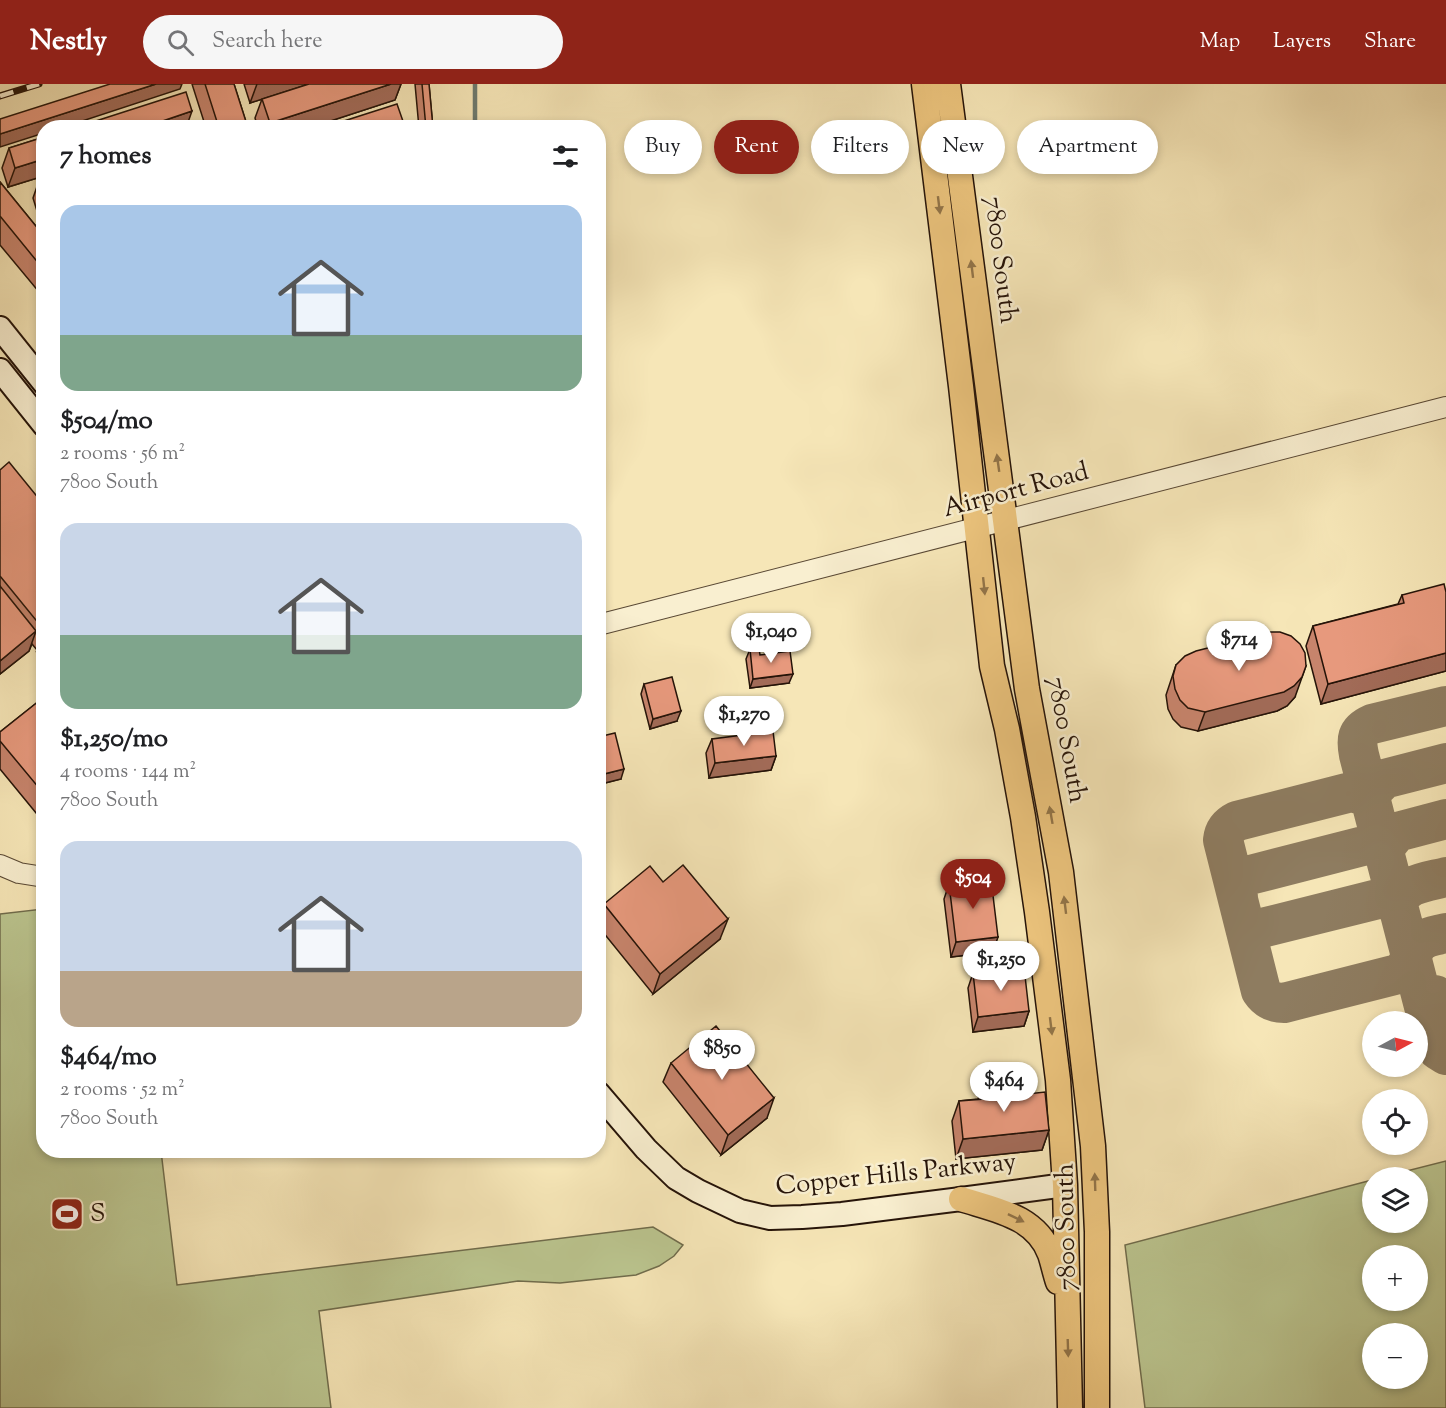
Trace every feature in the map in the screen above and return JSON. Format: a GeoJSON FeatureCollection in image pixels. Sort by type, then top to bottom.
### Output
{"type":"FeatureCollection","features":[{"type":"Feature","properties":{"kind":"main road","name":"7800 South"},"geometry":{"type":"LineString","coordinates":[[924,84],[978,528],[992,666],[1021,806],[1058,1080],[1065,1185],[1070,1408]]}},
{"type":"Feature","properties":{"kind":"main road","name":"7800 South"},"geometry":{"type":"LineString","coordinates":[[948,84],[1027,689],[1061,872],[1093,1146],[1097,1232],[1097,1408]]}},
{"type":"Feature","properties":{"kind":"main road"},"geometry":{"type":"LineString","coordinates":[[0,328],[36,373]]}},
{"type":"Feature","properties":{"kind":"main road"},"geometry":{"type":"LineString","coordinates":[[0,370],[36,415]]}},
{"type":"Feature","properties":{"kind":"main road","name":"Copper Hills Parkway"},"geometry":{"type":"LineString","coordinates":[[606,1103],[645,1149],[676,1178],[740,1211],[770,1218],[802,1217],[1065,1185]]}},
{"type":"Feature","properties":{"kind":"main road"},"geometry":{"type":"LineString","coordinates":[[1065,1185],[1077,1191],[1081,1202],[1084,1274],[1096,1366]]}},
{"type":"Feature","properties":{"kind":"main road"},"geometry":{"type":"LineString","coordinates":[[961,1199],[1014,1216],[1034,1229],[1050,1253],[1067,1318]]}},
{"type":"Feature","properties":{"kind":"street","name":"Airport Road"},"geometry":{"type":"LineString","coordinates":[[606,623],[1446,407]]}},
{"type":"Feature","properties":{"kind":"street"},"geometry":{"type":"LineString","coordinates":[[0,866],[19,873],[36,876]]}},
{"type":"Feature","properties":{"kind":"green space"},"geometry":{"type":"Polygon","coordinates":[[[36,910],[36,1158],[162,1158],[177,1285],[653,1227],[683,1245],[674,1256],[659,1266],[636,1275],[560,1283],[518,1281],[319,1311],[331,1408],[0,1408],[0,914],[36,910]]]}},
{"type":"Feature","properties":{"kind":"green space"},"geometry":{"type":"Polygon","coordinates":[[[1446,1161],[1446,1408],[1145,1408],[1125,1245],[1362,1183],[1362,1233],[1428,1233],[1428,1167],[1422,1167],[1446,1161]]]}},
{"type":"Feature","properties":{"kind":"building"},"geometry":{"type":"Polygon","coordinates":[[[110,84],[156,84],[44,120],[36,120],[36,122],[0,134],[0,119],[110,84]]]}},
{"type":"Feature","properties":{"kind":"building"},"geometry":{"type":"Polygon","coordinates":[[[205,84],[234,84],[245,120],[216,120],[205,84]]]}},
{"type":"Feature","properties":{"kind":"building"},"geometry":{"type":"Polygon","coordinates":[[[309,84],[391,84],[279,120],[269,120],[262,99],[309,84]]]}},
{"type":"Feature","properties":{"kind":"building"},"geometry":{"type":"Polygon","coordinates":[[[422,84],[429,84],[432,120],[425,120],[422,84]]]}},
{"type":"Feature","properties":{"kind":"building"},"geometry":{"type":"Polygon","coordinates":[[[186,92],[192,111],[166,120],[99,120],[186,92]]]}},
{"type":"Feature","properties":{"kind":"building"},"geometry":{"type":"Polygon","coordinates":[[[397,104],[403,120],[347,120],[397,104]]]}},
{"type":"Feature","properties":{"kind":"building"},"geometry":{"type":"Polygon","coordinates":[[[36,140],[36,161],[15,168],[9,148],[36,140]]]}},
{"type":"Feature","properties":{"kind":"building"},"geometry":{"type":"Polygon","coordinates":[[[0,182],[36,226],[36,260],[0,216],[0,182]]]}},
{"type":"Feature","properties":{"kind":"building"},"geometry":{"type":"Polygon","coordinates":[[[9,462],[36,495],[36,620],[0,576],[0,470],[9,462]]]}},
{"type":"Feature","properties":{"kind":"building"},"geometry":{"type":"Polygon","coordinates":[[[1444,584],[1446,653],[1328,684],[1313,626],[1404,603],[1402,595],[1444,584]]]}},
{"type":"Feature","properties":{"kind":"building"},"geometry":{"type":"Polygon","coordinates":[[[0,586],[36,631],[0,661],[0,586]]]}},
{"type":"Feature","properties":{"kind":"building"},"geometry":{"type":"Polygon","coordinates":[[[1271,632],[1291,636],[1300,644],[1305,653],[1306,666],[1302,677],[1294,686],[1284,692],[1205,712],[1188,708],[1180,700],[1173,676],[1176,665],[1185,656],[1196,651],[1271,632]]]}},
{"type":"Feature","properties":{"kind":"building"},"geometry":{"type":"Polygon","coordinates":[[[759,648],[760,655],[790,651],[793,674],[753,679],[750,649],[759,648]]]}},
{"type":"Feature","properties":{"kind":"building"},"geometry":{"type":"Polygon","coordinates":[[[672,677],[681,711],[653,719],[644,684],[672,677]]]}},
{"type":"Feature","properties":{"kind":"building"},"geometry":{"type":"Polygon","coordinates":[[[36,703],[36,784],[0,741],[0,732],[36,703]]]}},
{"type":"Feature","properties":{"kind":"building"},"geometry":{"type":"Polygon","coordinates":[[[773,731],[776,756],[715,763],[712,739],[773,731]]]}},
{"type":"Feature","properties":{"kind":"building"},"geometry":{"type":"Polygon","coordinates":[[[615,733],[624,769],[606,774],[606,735],[615,733]]]}},
{"type":"Feature","properties":{"kind":"building"},"geometry":{"type":"Polygon","coordinates":[[[683,865],[728,919],[660,974],[606,906],[606,902],[650,866],[663,882],[683,865]]]}},
{"type":"Feature","properties":{"kind":"building"},"geometry":{"type":"Polygon","coordinates":[[[991,879],[998,937],[956,942],[949,884],[991,879]]]}},
{"type":"Feature","properties":{"kind":"building"},"geometry":{"type":"Polygon","coordinates":[[[1024,967],[1029,1011],[978,1017],[973,973],[1024,967]]]}},
{"type":"Feature","properties":{"kind":"building"},"geometry":{"type":"Polygon","coordinates":[[[716,1026],[774,1098],[728,1135],[671,1063],[716,1026]]]}},
{"type":"Feature","properties":{"kind":"building"},"geometry":{"type":"Polygon","coordinates":[[[1016,1082],[1018,1095],[1045,1092],[1049,1130],[963,1139],[959,1101],[984,1099],[983,1085],[1016,1082]]]}},
{"type":"Feature","properties":{"kind":"waterway"},"geometry":{"type":"LineString","coordinates":[[475,84],[475,120]]}},
{"type":"Feature","properties":{"kind":"taxiway"},"geometry":{"type":"LineString","coordinates":[[1425,1011],[1359,755],[1358,736],[1372,724],[1446,706]]}},
{"type":"Feature","properties":{"kind":"taxiway"},"geometry":{"type":"LineString","coordinates":[[1446,763],[1384,779],[1373,790],[1371,801],[1351,792],[1237,821],[1227,829],[1223,840],[1261,991],[1273,1002],[1284,1003],[1398,974],[1406,966],[1419,943],[1446,933]]}},
{"type":"Feature","properties":{"kind":"taxiway"},"geometry":{"type":"LineString","coordinates":[[1238,898],[1240,884],[1250,875],[1367,845],[1377,847],[1384,854],[1388,843],[1397,832],[1446,819]]}},
{"type":"Feature","properties":{"kind":"taxiway"},"geometry":{"type":"LineString","coordinates":[[1243,918],[1248,924],[1258,929],[1382,898],[1398,905],[1400,898],[1410,888],[1446,877]]}},
{"type":"Feature","properties":{"kind":"taxiway"},"geometry":{"type":"LineString","coordinates":[[1435,995],[1427,1007],[1427,1020],[1438,1050],[1446,1055]]}},
{"type":"Feature","properties":{"kind":"railway"},"geometry":{"type":"LineString","coordinates":[[0,96],[39,84]]}},
{"type":"Feature","properties":{"kind":"place","name":"S"},"geometry":{"type":"Point","coordinates":[67,1214]}}]}
